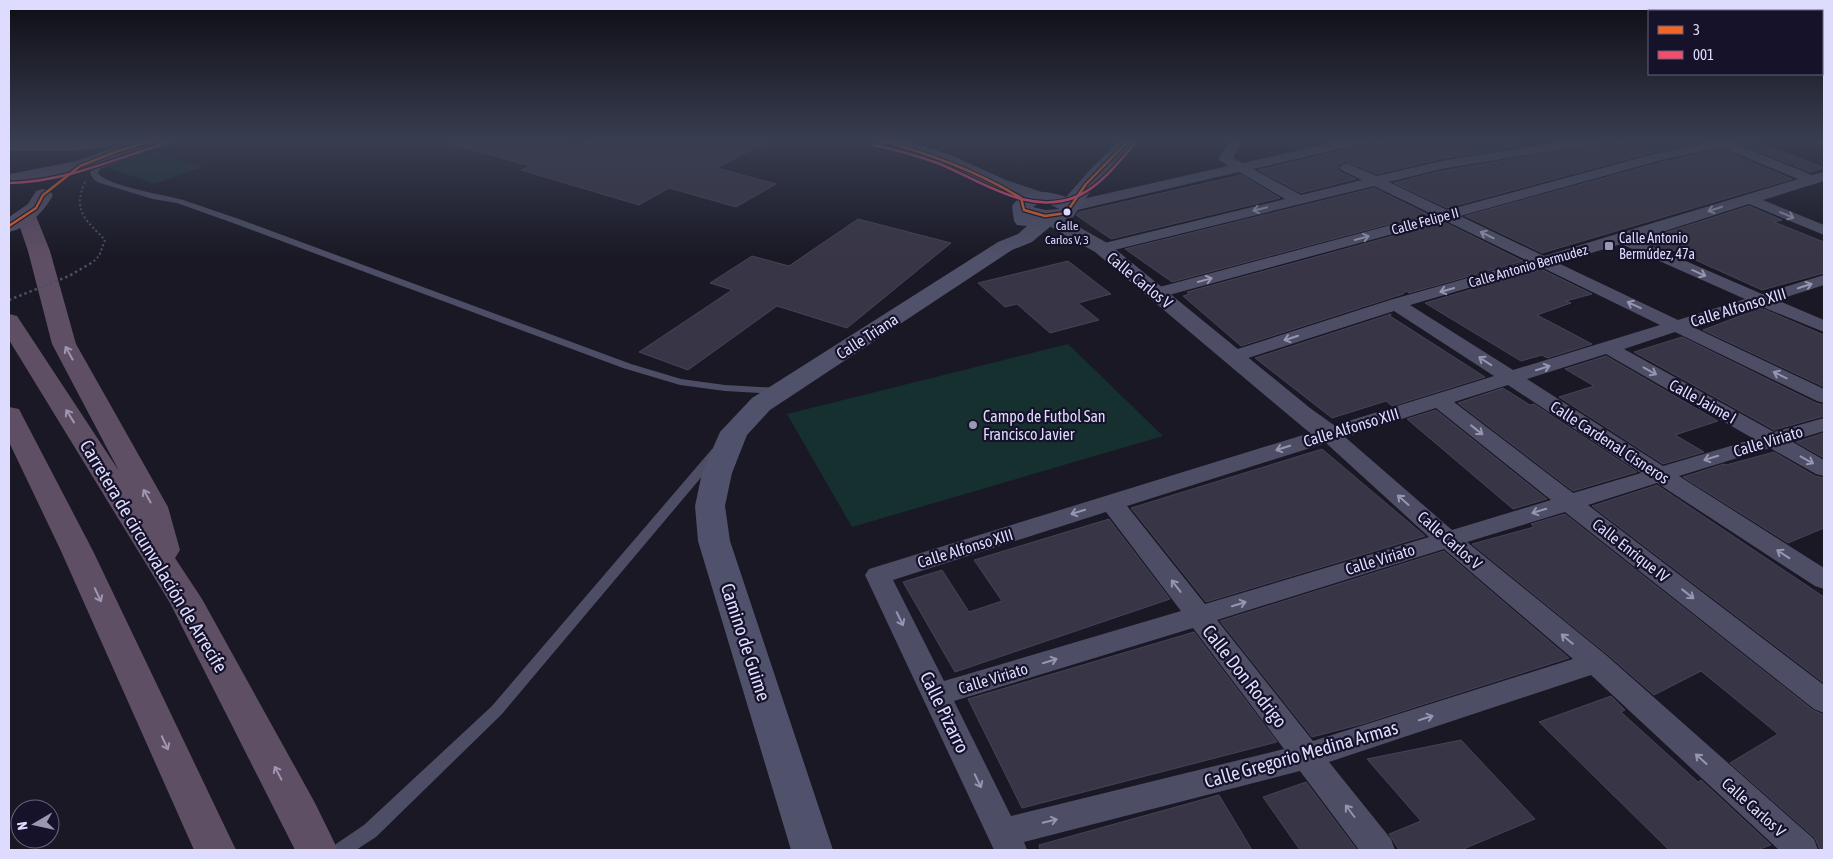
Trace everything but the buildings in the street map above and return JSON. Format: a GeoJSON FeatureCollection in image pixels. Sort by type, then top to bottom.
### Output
{"type":"FeatureCollection","features":[{"type":"Feature","properties":{"kind":"highway"},"geometry":{"type":"LineString","coordinates":[[18,221],[39,251],[64,344],[153,507],[171,576]]}},
{"type":"Feature","properties":{"kind":"highway","name":"Carretera de circunvalación de Arrecife"},"geometry":{"type":"LineString","coordinates":[[9,322],[171,576],[308,833]]}},
{"type":"Feature","properties":{"kind":"highway"},"geometry":{"type":"LineString","coordinates":[[9,415],[78,551],[215,850]]}},
{"type":"Feature","properties":{"kind":"highway"},"geometry":{"type":"LineString","coordinates":[[9,457],[78,551]]}},
{"type":"Feature","properties":{"kind":"main road"},"geometry":{"type":"LineString","coordinates":[[17,179],[36,184],[43,195]]}},
{"type":"Feature","properties":{"kind":"main road"},"geometry":{"type":"LineString","coordinates":[[18,221],[41,201],[43,195],[73,179]]}},
{"type":"Feature","properties":{"kind":"main road"},"geometry":{"type":"LineString","coordinates":[[1033,203],[1072,192],[1089,179]]}},
{"type":"Feature","properties":{"kind":"main road"},"geometry":{"type":"LineString","coordinates":[[1015,242],[1062,213],[1092,179]]}},
{"type":"Feature","properties":{"kind":"main road"},"geometry":{"type":"LineString","coordinates":[[1033,203],[1062,201],[1062,213]]}},
{"type":"Feature","properties":{"kind":"main road"},"geometry":{"type":"LineString","coordinates":[[1033,203],[1034,216],[1062,213]]}},
{"type":"Feature","properties":{"kind":"main road"},"geometry":{"type":"LineString","coordinates":[[1015,242],[1024,227],[1033,203]]}},
{"type":"Feature","properties":{"kind":"main road","name":"Calle Triana"},"geometry":{"type":"LineString","coordinates":[[734,432],[761,404],[1015,242]]}},
{"type":"Feature","properties":{"kind":"main road","name":"Camino de Guime"},"geometry":{"type":"LineString","coordinates":[[734,432],[717,473],[710,506],[714,542],[812,850]]}},
{"type":"Feature","properties":{"kind":"street"},"geometry":{"type":"LineString","coordinates":[[989,179],[1033,203]]}},
{"type":"Feature","properties":{"kind":"street"},"geometry":{"type":"LineString","coordinates":[[1062,213],[1195,179]]}},
{"type":"Feature","properties":{"kind":"street"},"geometry":{"type":"LineString","coordinates":[[1260,179],[1298,199]]}},
{"type":"Feature","properties":{"kind":"street"},"geometry":{"type":"LineString","coordinates":[[1370,179],[1824,397]]}},
{"type":"Feature","properties":{"kind":"street"},"geometry":{"type":"LineString","coordinates":[[1015,242],[1046,234],[1096,244],[1387,179]]}},
{"type":"Feature","properties":{"kind":"street","name":"Calle Felipe II"},"geometry":{"type":"LineString","coordinates":[[1158,293],[1580,179]]}},
{"type":"Feature","properties":{"kind":"street","name":"Calle Antonio Bermudez"},"geometry":{"type":"LineString","coordinates":[[1232,356],[1396,304],[1622,239],[1814,179]]}},
{"type":"Feature","properties":{"kind":"street"},"geometry":{"type":"LineString","coordinates":[[1749,198],[1824,230]]}},
{"type":"Feature","properties":{"kind":"street","name":"Calle Carlos V"},"geometry":{"type":"LineString","coordinates":[[1062,213],[1096,244],[1329,434],[1447,539],[1596,663],[1802,850]]}},
{"type":"Feature","properties":{"kind":"street"},"geometry":{"type":"LineString","coordinates":[[1622,239],[1824,327]]}},
{"type":"Feature","properties":{"kind":"street","name":"Calle Alfonso XIII"},"geometry":{"type":"LineString","coordinates":[[878,575],[1824,280]]}},
{"type":"Feature","properties":{"kind":"street","name":"Calle Cardenal Cisneros"},"geometry":{"type":"LineString","coordinates":[[1396,304],[1824,580]]}},
{"type":"Feature","properties":{"kind":"street","name":"Calle Jaime I"},"geometry":{"type":"LineString","coordinates":[[1608,348],[1824,469]]}},
{"type":"Feature","properties":{"kind":"street","name":"Calle Enrique IV"},"geometry":{"type":"LineString","coordinates":[[1438,400],[1824,701]]}},
{"type":"Feature","properties":{"kind":"street","name":"Calle Viriato"},"geometry":{"type":"LineString","coordinates":[[936,695],[1824,424]]}},
{"type":"Feature","properties":{"kind":"street","name":"Calle Don Rodrigo"},"geometry":{"type":"LineString","coordinates":[[1111,502],[1379,850]]}},
{"type":"Feature","properties":{"kind":"street","name":"Calle Pizarro"},"geometry":{"type":"LineString","coordinates":[[878,575],[1007,841]]}},
{"type":"Feature","properties":{"kind":"street","name":"Calle Gregorio Medina Armas"},"geometry":{"type":"LineString","coordinates":[[1007,841],[1308,756],[1596,663]]}},
{"type":"Feature","properties":{"kind":"lane"},"geometry":{"type":"LineString","coordinates":[[100,179],[179,201],[236,221],[627,366],[680,382],[780,392]]}},
{"type":"Feature","properties":{"kind":"lane"},"geometry":{"type":"LineString","coordinates":[[342,850],[370,831],[497,710],[685,487],[734,432]]}},
{"type":"Feature","properties":{"kind":"path"},"geometry":{"type":"LineString","coordinates":[[9,300],[79,269],[97,258],[102,252],[105,240],[80,211],[77,202],[82,179]]}},
{"type":"Feature","properties":{"kind":"green space"},"geometry":{"type":"Polygon","coordinates":[[[140,179],[168,179],[154,184],[140,179]]]}},
{"type":"Feature","properties":{"kind":"green space","name":"Campo de Futbol San Francisco Javier"},"geometry":{"type":"Polygon","coordinates":[[[1068,344],[1163,436],[852,527],[787,414],[1068,344]]]}},
{"type":"Feature","properties":{"kind":"transit line","name":"001"},"geometry":{"type":"LineString","coordinates":[[9,183],[28,183],[51,179]]}},
{"type":"Feature","properties":{"kind":"transit line","name":"3"},"geometry":{"type":"LineString","coordinates":[[9,226],[36,208],[43,195],[63,179]]}},
{"type":"Feature","properties":{"kind":"transit line","name":"001"},"geometry":{"type":"LineString","coordinates":[[972,179],[1020,199],[1037,202],[1055,202],[1072,198],[1102,179]]}},
{"type":"Feature","properties":{"kind":"transit line","name":"3"},"geometry":{"type":"LineString","coordinates":[[989,179],[1021,198],[1024,210],[1045,216],[1066,213],[1091,179]]}},
{"type":"Feature","properties":{"kind":"place","name":"Calle Carlos V, 3"},"geometry":{"type":"Point","coordinates":[1067,212]}},
{"type":"Feature","properties":{"kind":"place","name":"Calle Antonio Bermúdez, 47a"},"geometry":{"type":"Point","coordinates":[1609,246]}},
{"type":"Feature","properties":{"kind":"place","name":"Campo de Futbol San Francisco Javier"},"geometry":{"type":"Point","coordinates":[973,425]}}]}
